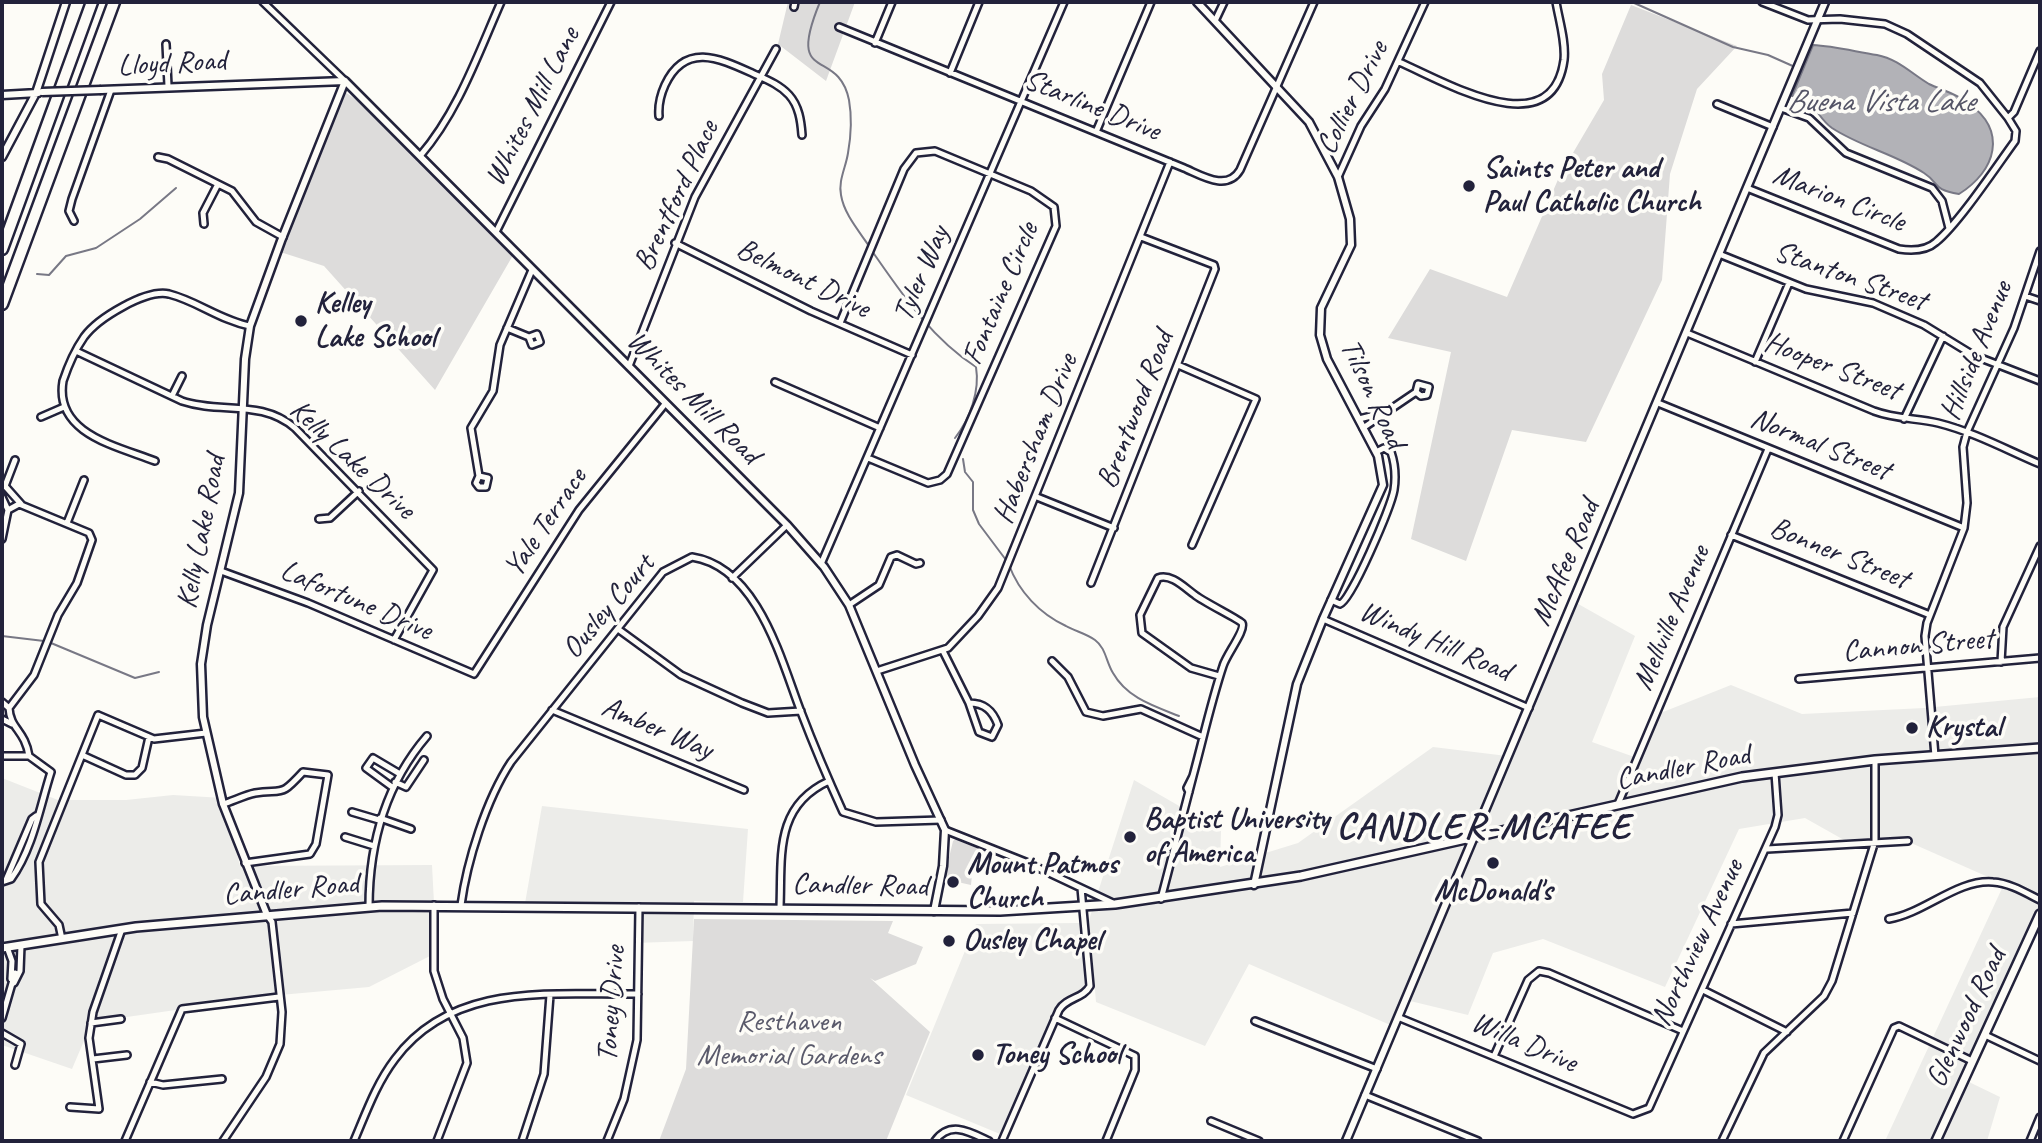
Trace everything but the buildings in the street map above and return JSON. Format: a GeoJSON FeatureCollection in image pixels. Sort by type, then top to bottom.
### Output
{"type":"FeatureCollection","features":[{"type":"Feature","properties":{"kind":"highway"},"geometry":{"type":"LineString","coordinates":[[2,249],[92,2]]}},
{"type":"Feature","properties":{"kind":"highway"},"geometry":{"type":"LineString","coordinates":[[2,304],[114,2]]}},
{"type":"Feature","properties":{"kind":"main road","name":"Candler Road"},"geometry":{"type":"LineString","coordinates":[[5,948],[122,929],[369,907],[461,905],[1000,911],[1115,904],[1254,885],[1618,804],[1775,773],[1875,760],[2040,748]]}},
{"type":"Feature","properties":{"kind":"main road","name":"Glenwood Road"},"geometry":{"type":"LineString","coordinates":[[1936,1141],[2040,914]]}},
{"type":"Feature","properties":{"kind":"street"},"geometry":{"type":"LineString","coordinates":[[2,157],[39,93],[66,2]]}},
{"type":"Feature","properties":{"kind":"street","name":"Whites Mill Road"},"geometry":{"type":"LineString","coordinates":[[263,2],[787,525],[821,564],[849,605],[945,830],[943,866],[934,911]]}},
{"type":"Feature","properties":{"kind":"street"},"geometry":{"type":"LineString","coordinates":[[420,156],[456,104],[501,2]]}},
{"type":"Feature","properties":{"kind":"street","name":"Whites Mill Lane"},"geometry":{"type":"LineString","coordinates":[[496,232],[611,2]]}},
{"type":"Feature","properties":{"kind":"street"},"geometry":{"type":"LineString","coordinates":[[875,43],[892,2]]}},
{"type":"Feature","properties":{"kind":"street"},"geometry":{"type":"LineString","coordinates":[[950,73],[979,2]]}},
{"type":"Feature","properties":{"kind":"street","name":"Tyler Way"},"geometry":{"type":"LineString","coordinates":[[821,564],[1064,2]]}},
{"type":"Feature","properties":{"kind":"street"},"geometry":{"type":"LineString","coordinates":[[1096,132],[1151,2]]}},
{"type":"Feature","properties":{"kind":"street","name":"Tilson Road"},"geometry":{"type":"LineString","coordinates":[[1198,2],[1309,122],[1338,177],[1350,219],[1351,245],[1321,308],[1320,335],[1327,359],[1376,452],[1383,485],[1331,600],[1297,684],[1254,885]]}},
{"type":"Feature","properties":{"kind":"street"},"geometry":{"type":"LineString","coordinates":[[1215,21],[1224,2]]}},
{"type":"Feature","properties":{"kind":"street"},"geometry":{"type":"LineString","coordinates":[[1277,85],[1314,2]]}},
{"type":"Feature","properties":{"kind":"street","name":"Collier Drive"},"geometry":{"type":"LineString","coordinates":[[1338,177],[1360,126],[1399,62],[1425,2]]}},
{"type":"Feature","properties":{"kind":"street"},"geometry":{"type":"LineString","coordinates":[[1399,62],[1502,104],[1515,106],[1534,101],[1554,89],[1564,61],[1556,2]]}},
{"type":"Feature","properties":{"kind":"street"},"geometry":{"type":"LineString","coordinates":[[1762,2],[1808,20],[1818,18],[1885,24],[1907,34],[1980,83],[2008,118],[2014,112],[2040,51]]}},
{"type":"Feature","properties":{"kind":"street","name":"McAfee Road"},"geometry":{"type":"LineString","coordinates":[[1346,1141],[1825,2]]}},
{"type":"Feature","properties":{"kind":"street","name":"Starline Drive"},"geometry":{"type":"LineString","coordinates":[[839,27],[1219,181],[1233,179],[1240,170],[1277,85]]}},
{"type":"Feature","properties":{"kind":"street"},"geometry":{"type":"LineString","coordinates":[[166,44],[169,86]]}},
{"type":"Feature","properties":{"kind":"street","name":"Brentford Place"},"geometry":{"type":"LineString","coordinates":[[629,366],[695,197],[776,49]]}},
{"type":"Feature","properties":{"kind":"street"},"geometry":{"type":"LineString","coordinates":[[659,116],[658,103],[676,67],[703,57],[732,63],[761,77],[792,99],[800,117],[802,135]]}},
{"type":"Feature","properties":{"kind":"street","name":"Lloyd Road"},"geometry":{"type":"LineString","coordinates":[[2,95],[169,86],[345,81]]}},
{"type":"Feature","properties":{"kind":"street","name":"Kelly Lake Road"},"geometry":{"type":"LineString","coordinates":[[267,915],[223,804],[206,733],[201,664],[239,494],[250,326],[282,237],[345,81]]}},
{"type":"Feature","properties":{"kind":"street"},"geometry":{"type":"LineString","coordinates":[[74,221],[69,211],[72,199],[110,90]]}},
{"type":"Feature","properties":{"kind":"street"},"geometry":{"type":"LineString","coordinates":[[1717,104],[1773,127]]}},
{"type":"Feature","properties":{"kind":"street"},"geometry":{"type":"LineString","coordinates":[[1781,108],[1810,118],[1838,148],[1853,157],[1932,188],[1942,201],[1949,228]]}},
{"type":"Feature","properties":{"kind":"street","name":"Marion Circle"},"geometry":{"type":"LineString","coordinates":[[1747,188],[1899,249],[1926,248],[1949,228],[2015,141],[2016,131],[2008,118]]}},
{"type":"Feature","properties":{"kind":"street","name":"Fontaine Circle"},"geometry":{"type":"LineString","coordinates":[[840,323],[911,158],[924,151],[935,151],[1049,201],[1056,214],[1056,226],[947,474],[940,480],[928,483],[868,458]]}},
{"type":"Feature","properties":{"kind":"street"},"geometry":{"type":"LineString","coordinates":[[158,158],[168,159],[232,191],[266,230],[282,237]]}},
{"type":"Feature","properties":{"kind":"street","name":"Habersham Drive"},"geometry":{"type":"LineString","coordinates":[[877,671],[943,651],[978,616],[998,588],[1170,162]]}},
{"type":"Feature","properties":{"kind":"street"},"geometry":{"type":"LineString","coordinates":[[204,224],[203,213],[218,184]]}},
{"type":"Feature","properties":{"kind":"street","name":"Brentwood Road"},"geometry":{"type":"LineString","coordinates":[[1091,583],[1215,269],[1214,265],[1141,237]]}},
{"type":"Feature","properties":{"kind":"street","name":"Belmont Drive"},"geometry":{"type":"LineString","coordinates":[[675,243],[912,355]]}},
{"type":"Feature","properties":{"kind":"street","name":"Hillside Avenue"},"geometry":{"type":"LineString","coordinates":[[1935,756],[1925,636],[1930,615],[1964,528],[1968,503],[1963,447],[1967,432],[1998,365],[2040,251]]}},
{"type":"Feature","properties":{"kind":"street","name":"Stanton Street"},"geometry":{"type":"LineString","coordinates":[[1719,254],[1789,283],[1873,303],[1942,336],[1973,355],[2040,381]]}},
{"type":"Feature","properties":{"kind":"street"},"geometry":{"type":"LineString","coordinates":[[479,476],[471,428],[492,391],[500,345],[532,270]]}},
{"type":"Feature","properties":{"kind":"street"},"geometry":{"type":"LineString","coordinates":[[1755,362],[1789,283]]}},
{"type":"Feature","properties":{"kind":"street"},"geometry":{"type":"LineString","coordinates":[[155,461],[83,432],[72,423],[64,407],[63,381],[76,351],[92,328],[138,299],[152,294],[180,298],[215,316],[250,326]]}},
{"type":"Feature","properties":{"kind":"street"},"geometry":{"type":"LineString","coordinates":[[2025,296],[2040,301]]}},
{"type":"Feature","properties":{"kind":"street"},"geometry":{"type":"LineString","coordinates":[[507,328],[529,337]]}},
{"type":"Feature","properties":{"kind":"street","name":"Hooper Street"},"geometry":{"type":"LineString","coordinates":[[1687,333],[1874,411],[1904,419],[1938,423],[1967,432],[2040,464]]}},
{"type":"Feature","properties":{"kind":"street"},"geometry":{"type":"LineString","coordinates":[[1904,419],[1942,336]]}},
{"type":"Feature","properties":{"kind":"street","name":"Kelly Lake Drive"},"geometry":{"type":"LineString","coordinates":[[76,351],[196,405],[243,407],[268,412],[285,420],[359,491],[433,570],[394,640]]}},
{"type":"Feature","properties":{"kind":"street"},"geometry":{"type":"LineString","coordinates":[[1178,365],[1256,399],[1192,545]]}},
{"type":"Feature","properties":{"kind":"street"},"geometry":{"type":"LineString","coordinates":[[172,396],[182,376]]}},
{"type":"Feature","properties":{"kind":"street"},"geometry":{"type":"LineString","coordinates":[[775,382],[880,428]]}},
{"type":"Feature","properties":{"kind":"street"},"geometry":{"type":"LineString","coordinates":[[1363,428],[1379,414],[1416,392]]}},
{"type":"Feature","properties":{"kind":"street","name":"Yale Terrace"},"geometry":{"type":"LineString","coordinates":[[474,674],[579,510],[665,404]]}},
{"type":"Feature","properties":{"kind":"street","name":"Normal Street"},"geometry":{"type":"LineString","coordinates":[[1658,404],[1964,528]]}},
{"type":"Feature","properties":{"kind":"street"},"geometry":{"type":"LineString","coordinates":[[41,416],[64,407]]}},
{"type":"Feature","properties":{"kind":"street"},"geometry":{"type":"LineString","coordinates":[[1359,419],[1379,414]]}},
{"type":"Feature","properties":{"kind":"street"},"geometry":{"type":"LineString","coordinates":[[1331,600],[1340,604],[1347,598],[1365,565],[1394,493],[1394,463],[1391,452],[1384,449],[1376,452]]}},
{"type":"Feature","properties":{"kind":"street","name":"Mellville Avenue"},"geometry":{"type":"LineString","coordinates":[[1618,804],[1768,449]]}},
{"type":"Feature","properties":{"kind":"street"},"geometry":{"type":"LineString","coordinates":[[9,708],[34,675],[58,615],[91,551],[89,533],[21,504],[4,490],[15,460]]}},
{"type":"Feature","properties":{"kind":"street"},"geometry":{"type":"LineString","coordinates":[[67,523],[85,480]]}},
{"type":"Feature","properties":{"kind":"street"},"geometry":{"type":"LineString","coordinates":[[319,519],[330,518],[359,491]]}},
{"type":"Feature","properties":{"kind":"street"},"geometry":{"type":"LineString","coordinates":[[2,497],[8,510],[2,539]]}},
{"type":"Feature","properties":{"kind":"street"},"geometry":{"type":"LineString","coordinates":[[1037,497],[1114,528]]}},
{"type":"Feature","properties":{"kind":"street"},"geometry":{"type":"LineString","coordinates":[[8,510],[21,504]]}},
{"type":"Feature","properties":{"kind":"street"},"geometry":{"type":"LineString","coordinates":[[732,578],[787,525]]}},
{"type":"Feature","properties":{"kind":"street","name":"Bonner Street"},"geometry":{"type":"LineString","coordinates":[[1731,535],[1930,615]]}},
{"type":"Feature","properties":{"kind":"street"},"geometry":{"type":"LineString","coordinates":[[2001,662],[2003,627],[2040,546]]}},
{"type":"Feature","properties":{"kind":"street"},"geometry":{"type":"LineString","coordinates":[[849,605],[879,585],[891,557],[897,555],[916,564],[920,563]]}},
{"type":"Feature","properties":{"kind":"street","name":"Ousley Court"},"geometry":{"type":"LineString","coordinates":[[461,905],[464,886],[494,790],[511,762],[663,572],[692,557],[706,559],[732,578],[757,606],[770,629],[843,812],[855,818],[876,822],[941,820]]}},
{"type":"Feature","properties":{"kind":"street","name":"Lafortune Drive"},"geometry":{"type":"LineString","coordinates":[[221,571],[474,674]]}},
{"type":"Feature","properties":{"kind":"street"},"geometry":{"type":"LineString","coordinates":[[1161,899],[1219,676],[1229,648],[1242,634],[1242,624],[1210,606],[1173,579],[1164,576],[1158,578],[1140,615],[1142,633],[1191,668],[1219,676]]}},
{"type":"Feature","properties":{"kind":"street","name":"Windy Hill Road"},"geometry":{"type":"LineString","coordinates":[[1323,619],[1529,708]]}},
{"type":"Feature","properties":{"kind":"street"},"geometry":{"type":"LineString","coordinates":[[618,629],[681,674],[742,703],[768,712],[801,711]]}},
{"type":"Feature","properties":{"kind":"street"},"geometry":{"type":"LineString","coordinates":[[943,651],[969,703],[979,732],[992,737],[998,725],[992,713],[985,706],[969,703]]}},
{"type":"Feature","properties":{"kind":"street","name":"Cannon Street"},"geometry":{"type":"LineString","coordinates":[[1799,679],[2040,658]]}},
{"type":"Feature","properties":{"kind":"street"},"geometry":{"type":"LineString","coordinates":[[1052,661],[1068,677],[1086,712],[1103,716],[1147,710],[1190,734],[1203,737]]}},
{"type":"Feature","properties":{"kind":"street"},"geometry":{"type":"LineString","coordinates":[[2,702],[9,708],[12,724]]}},
{"type":"Feature","properties":{"kind":"street","name":"Amber Way"},"geometry":{"type":"LineString","coordinates":[[552,710],[744,790]]}},
{"type":"Feature","properties":{"kind":"street"},"geometry":{"type":"LineString","coordinates":[[62,939],[59,925],[41,904],[39,862],[98,715],[160,740],[206,733]]}},
{"type":"Feature","properties":{"kind":"street"},"geometry":{"type":"LineString","coordinates":[[2,719],[22,732],[29,756]]}},
{"type":"Feature","properties":{"kind":"street"},"geometry":{"type":"LineString","coordinates":[[369,907],[374,846],[380,819],[400,774],[427,736]]}},
{"type":"Feature","properties":{"kind":"street"},"geometry":{"type":"LineString","coordinates":[[82,755],[126,775],[135,775],[142,768],[149,737]]}},
{"type":"Feature","properties":{"kind":"street"},"geometry":{"type":"LineString","coordinates":[[2,756],[29,756],[51,772],[36,816],[37,822],[14,876],[4,881]]}},
{"type":"Feature","properties":{"kind":"street"},"geometry":{"type":"LineString","coordinates":[[400,774],[373,758],[366,768],[394,785],[406,787],[424,760]]}},
{"type":"Feature","properties":{"kind":"street"},"geometry":{"type":"LineString","coordinates":[[1722,1141],[1765,1054],[1828,988],[1875,841],[1875,760]]}},
{"type":"Feature","properties":{"kind":"street"},"geometry":{"type":"LineString","coordinates":[[223,804],[257,793],[287,790],[303,772],[328,775],[316,844],[310,854],[245,863]]}},
{"type":"Feature","properties":{"kind":"street","name":"Northview Avenue"},"geometry":{"type":"LineString","coordinates":[[1629,1112],[1641,1113],[1649,1108],[1767,849],[1778,815],[1775,773]]}},
{"type":"Feature","properties":{"kind":"street"},"geometry":{"type":"LineString","coordinates":[[780,908],[788,818],[807,792],[829,781]]}},
{"type":"Feature","properties":{"kind":"street"},"geometry":{"type":"LineString","coordinates":[[352,813],[411,829]]}},
{"type":"Feature","properties":{"kind":"street"},"geometry":{"type":"LineString","coordinates":[[945,830],[1115,904]]}},
{"type":"Feature","properties":{"kind":"street"},"geometry":{"type":"LineString","coordinates":[[345,837],[374,846]]}},
{"type":"Feature","properties":{"kind":"street"},"geometry":{"type":"LineString","coordinates":[[1767,849],[1908,841]]}},
{"type":"Feature","properties":{"kind":"street"},"geometry":{"type":"LineString","coordinates":[[1889,919],[1908,916],[1959,889],[1985,882],[2001,883],[2040,900]]}},
{"type":"Feature","properties":{"kind":"street"},"geometry":{"type":"LineString","coordinates":[[1002,1141],[1063,1003],[1083,995],[1090,985],[1081,888]]}},
{"type":"Feature","properties":{"kind":"street"},"geometry":{"type":"LineString","coordinates":[[433,905],[434,971],[463,1038],[467,1063],[437,1141]]}},
{"type":"Feature","properties":{"kind":"street","name":"Toney Drive"},"geometry":{"type":"LineString","coordinates":[[607,1141],[633,1068],[638,994],[639,907]]}},
{"type":"Feature","properties":{"kind":"street"},"geometry":{"type":"LineString","coordinates":[[1731,925],[1853,913]]}},
{"type":"Feature","properties":{"kind":"street"},"geometry":{"type":"LineString","coordinates":[[223,1141],[275,1060],[283,1030],[272,922],[267,915]]}},
{"type":"Feature","properties":{"kind":"street"},"geometry":{"type":"LineString","coordinates":[[70,1107],[99,1109],[89,1038],[91,1023],[122,929]]}},
{"type":"Feature","properties":{"kind":"street"},"geometry":{"type":"LineString","coordinates":[[2,1018],[21,945]]}},
{"type":"Feature","properties":{"kind":"street"},"geometry":{"type":"LineString","coordinates":[[5,948],[16,971]]}},
{"type":"Feature","properties":{"kind":"street"},"geometry":{"type":"LineString","coordinates":[[1495,1054],[1524,988],[1536,972],[1549,972],[1683,1031]]}},
{"type":"Feature","properties":{"kind":"street"},"geometry":{"type":"LineString","coordinates":[[1703,990],[1787,1032]]}},
{"type":"Feature","properties":{"kind":"street"},"geometry":{"type":"LineString","coordinates":[[354,1141],[381,1080],[394,1060],[410,1040],[450,1012],[503,996],[638,994]]}},
{"type":"Feature","properties":{"kind":"street"},"geometry":{"type":"LineString","coordinates":[[522,1141],[544,1074],[550,995]]}},
{"type":"Feature","properties":{"kind":"street"},"geometry":{"type":"LineString","coordinates":[[125,1141],[182,1009],[279,997]]}},
{"type":"Feature","properties":{"kind":"street"},"geometry":{"type":"LineString","coordinates":[[1055,1018],[1135,1056],[1135,1070],[1105,1141]]}},
{"type":"Feature","properties":{"kind":"street","name":"Willa Drive"},"geometry":{"type":"LineString","coordinates":[[1400,1018],[1495,1054],[1629,1112]]}},
{"type":"Feature","properties":{"kind":"street"},"geometry":{"type":"LineString","coordinates":[[91,1023],[121,1019]]}},
{"type":"Feature","properties":{"kind":"street"},"geometry":{"type":"LineString","coordinates":[[1255,1021],[1377,1069]]}},
{"type":"Feature","properties":{"kind":"street"},"geometry":{"type":"LineString","coordinates":[[1843,1141],[1894,1028],[1899,1026],[1972,1061]]}},
{"type":"Feature","properties":{"kind":"street"},"geometry":{"type":"LineString","coordinates":[[2,1034],[21,1044],[15,1065]]}},
{"type":"Feature","properties":{"kind":"street"},"geometry":{"type":"LineString","coordinates":[[1985,1035],[2040,1061]]}},
{"type":"Feature","properties":{"kind":"street"},"geometry":{"type":"LineString","coordinates":[[93,1059],[127,1055]]}},
{"type":"Feature","properties":{"kind":"street"},"geometry":{"type":"LineString","coordinates":[[150,1082],[163,1085],[222,1079]]}},
{"type":"Feature","properties":{"kind":"street"},"geometry":{"type":"LineString","coordinates":[[1366,1095],[1478,1141]]}},
{"type":"Feature","properties":{"kind":"street"},"geometry":{"type":"LineString","coordinates":[[2030,1141],[2040,1117]]}},
{"type":"Feature","properties":{"kind":"street"},"geometry":{"type":"LineString","coordinates":[[1212,1121],[1259,1141]]}},
{"type":"Feature","properties":{"kind":"street"},"geometry":{"type":"LineString","coordinates":[[935,1141],[941,1133],[957,1129],[989,1141]]}},
{"type":"Feature","properties":{"kind":"shaded area"},"geometry":{"type":"Polygon","coordinates":[[[1573,601],[1635,636],[1592,742],[1640,759],[1658,714],[1731,685],[1802,714],[1924,708],[2040,697],[2040,920],[1979,1049],[1969,1082],[2000,1097],[1987,1141],[1885,1141],[2004,884],[1902,839],[1844,840],[1805,818],[1739,829],[1665,987],[1543,939],[1493,953],[1468,1015],[1406,1000],[1395,1027],[1249,964],[1205,1046],[1096,1002],[1089,920],[1134,780],[1221,830],[1220,867],[1298,843],[1433,747],[1507,756],[1573,601]]]}},
{"type":"Feature","properties":{"kind":"shaded area"},"geometry":{"type":"Polygon","coordinates":[[[2,778],[58,800],[126,800],[173,795],[223,798],[240,866],[432,865],[434,903],[430,956],[369,987],[280,995],[92,1022],[72,1069],[2,1045],[2,778]]]}},
{"type":"Feature","properties":{"kind":"shaded area"},"geometry":{"type":"Polygon","coordinates":[[[542,806],[748,829],[743,902],[694,901],[693,941],[634,943],[641,909],[524,909],[542,806]]]}},
{"type":"Feature","properties":{"kind":"shaded area","name":"Toney School"},"geometry":{"type":"Polygon","coordinates":[[[1079,923],[1087,985],[1057,1005],[1000,1134],[906,1095],[976,924],[1079,923]]]}},
{"type":"Feature","properties":{"kind":"green space"},"geometry":{"type":"Polygon","coordinates":[[[788,2],[855,2],[826,81],[778,44],[788,2]]]}},
{"type":"Feature","properties":{"kind":"green space"},"geometry":{"type":"Polygon","coordinates":[[[1631,5],[1737,46],[1697,89],[1670,174],[1662,280],[1586,442],[1512,430],[1466,561],[1411,539],[1451,352],[1388,338],[1430,269],[1507,297],[1560,175],[1604,100],[1602,74],[1631,5]]]}},
{"type":"Feature","properties":{"kind":"green space"},"geometry":{"type":"Polygon","coordinates":[[[345,92],[386,120],[516,250],[435,390],[324,266],[274,250],[345,92]]]}},
{"type":"Feature","properties":{"kind":"green space"},"geometry":{"type":"Polygon","coordinates":[[[958,837],[995,852],[989,864],[973,864],[971,885],[944,879],[953,841],[958,837]]]}},
{"type":"Feature","properties":{"kind":"green space","name":"Resthaven Memorial Gardens"},"geometry":{"type":"Polygon","coordinates":[[[694,919],[893,921],[888,933],[923,947],[916,964],[875,981],[870,978],[930,1032],[886,1141],[659,1141],[686,1069],[694,919]]]}},
{"type":"Feature","properties":{"kind":"water","name":"Buena Vista Lake"},"geometry":{"type":"Polygon","coordinates":[[[1813,45],[1885,57],[1929,84],[1968,103],[1981,114],[1989,126],[1992,138],[1989,162],[1982,174],[1959,194],[1950,192],[1940,188],[1913,166],[1832,128],[1806,100],[1792,96],[1813,45]]]}},
{"type":"Feature","properties":{"kind":"waterway"},"geometry":{"type":"LineString","coordinates":[[820,2],[808,45],[811,56],[835,74],[843,84],[849,100],[850,133],[841,195],[849,216],[869,246]]}},
{"type":"Feature","properties":{"kind":"waterway"},"geometry":{"type":"LineString","coordinates":[[1632,2],[1733,47],[1768,55],[1795,67]]}},
{"type":"Feature","properties":{"kind":"waterway"},"geometry":{"type":"LineString","coordinates":[[37,274],[49,275],[66,256],[96,248],[140,219],[176,188]]}},
{"type":"Feature","properties":{"kind":"waterway"},"geometry":{"type":"LineString","coordinates":[[872,251],[931,329],[976,367],[977,386],[973,404],[955,438]]}},
{"type":"Feature","properties":{"kind":"waterway"},"geometry":{"type":"LineString","coordinates":[[963,459],[965,472],[973,482],[973,510],[979,524],[1006,560]]}},
{"type":"Feature","properties":{"kind":"waterway"},"geometry":{"type":"LineString","coordinates":[[1009,565],[1018,584],[1039,609],[1099,643],[1113,673],[1126,689],[1142,700],[1179,716]]}},
{"type":"Feature","properties":{"kind":"waterway"},"geometry":{"type":"LineString","coordinates":[[2,636],[44,641]]}},
{"type":"Feature","properties":{"kind":"waterway"},"geometry":{"type":"LineString","coordinates":[[51,643],[135,678],[159,672]]}},
{"type":"Feature","properties":{"kind":"place","name":"Saints Peter and Paul Catholic Church"},"geometry":{"type":"Point","coordinates":[1469,186]}},
{"type":"Feature","properties":{"kind":"place","name":"Kelley Lake School"},"geometry":{"type":"Point","coordinates":[301,321]}},
{"type":"Feature","properties":{"kind":"place","name":"Krystal"},"geometry":{"type":"Point","coordinates":[1912,728]}},
{"type":"Feature","properties":{"kind":"place","name":"Baptist University of America"},"geometry":{"type":"Point","coordinates":[1130,837]}},
{"type":"Feature","properties":{"kind":"place","name":"McDonald's"},"geometry":{"type":"Point","coordinates":[1493,863]}},
{"type":"Feature","properties":{"kind":"place","name":"Mount Patmos Church"},"geometry":{"type":"Point","coordinates":[953,882]}},
{"type":"Feature","properties":{"kind":"place","name":"Ousley Chapel"},"geometry":{"type":"Point","coordinates":[949,941]}},
{"type":"Feature","properties":{"kind":"place","name":"Toney School"},"geometry":{"type":"Point","coordinates":[978,1055]}},
{"type":"Feature","properties":{"kind":"district","name":"CANDLER-MCAFEE"},"geometry":{"type":"Point","coordinates":[1484,828]}}]}
